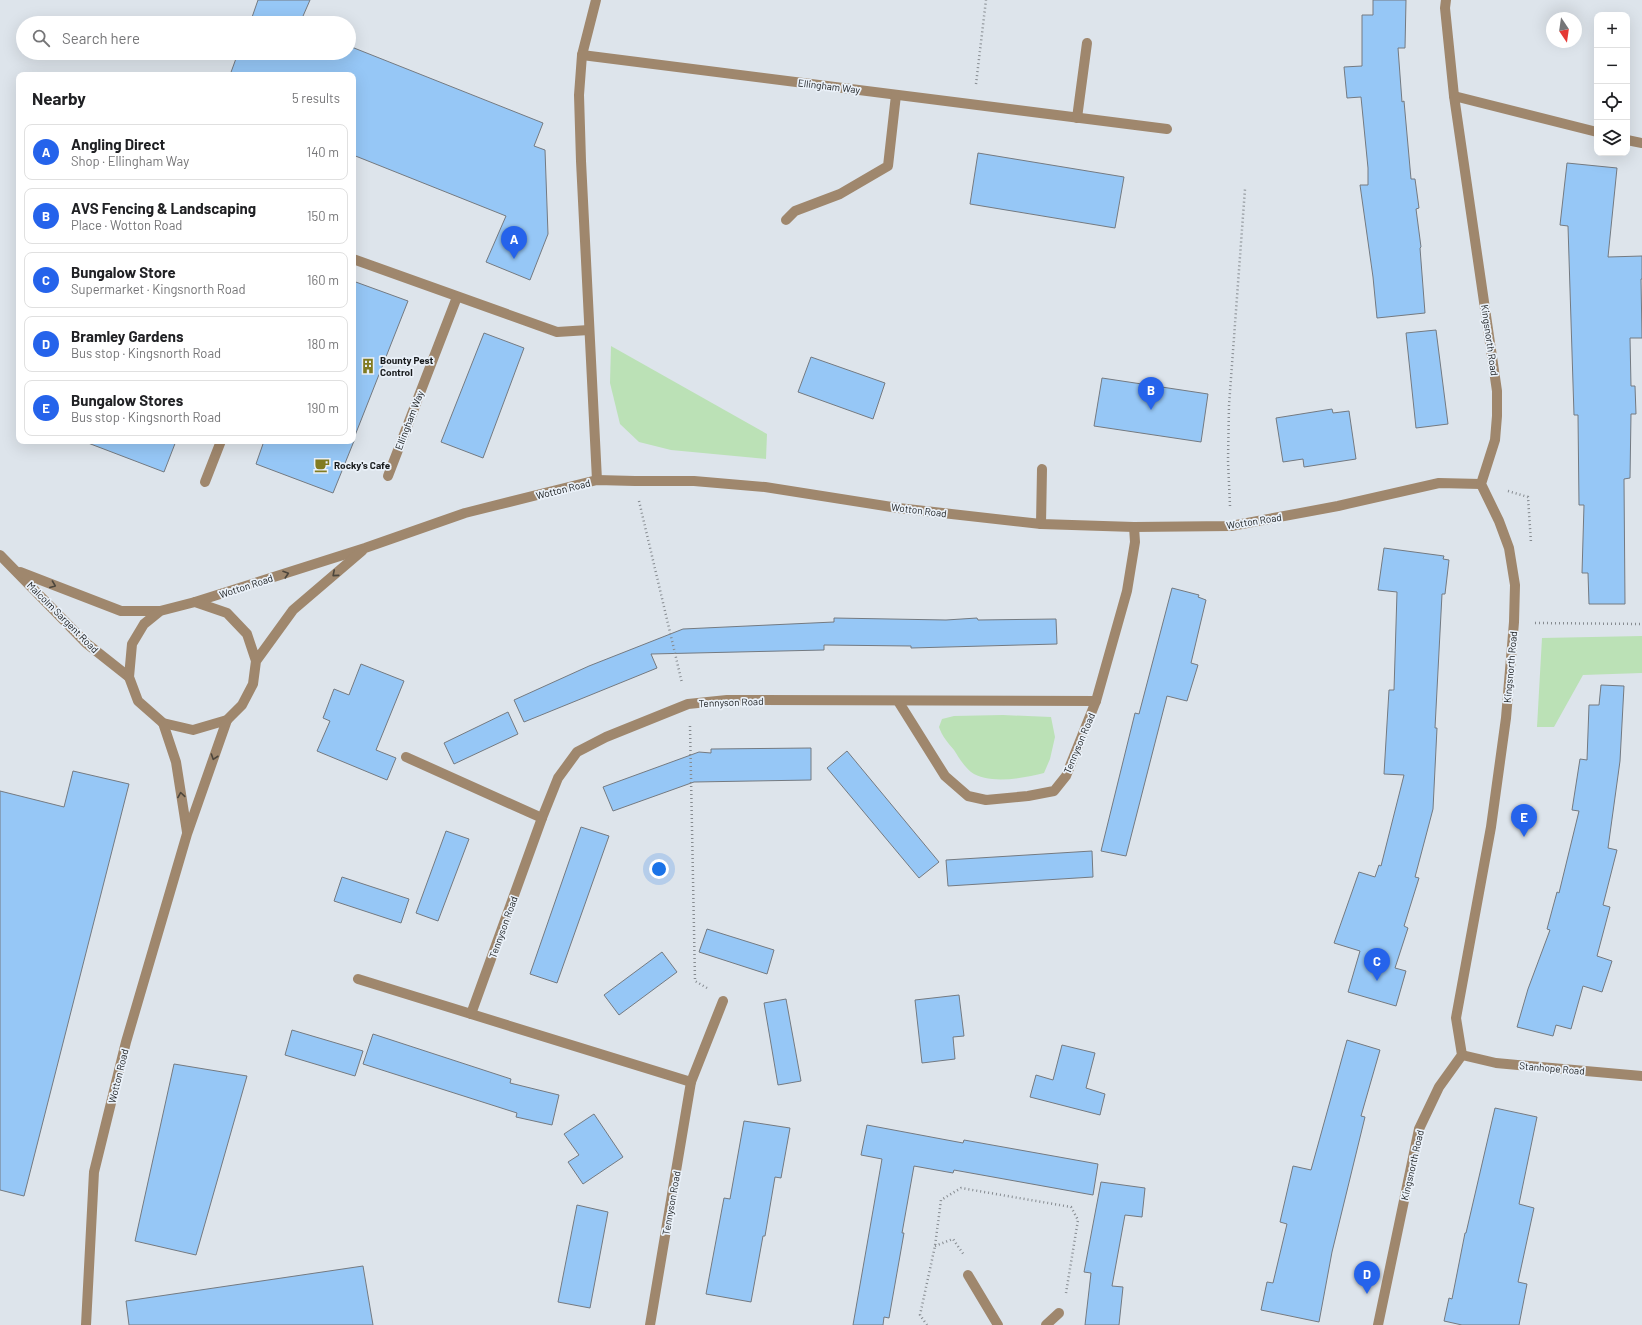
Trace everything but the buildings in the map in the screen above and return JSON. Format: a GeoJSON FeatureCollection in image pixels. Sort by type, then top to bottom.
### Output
{"type":"FeatureCollection","features":[{"type":"Feature","properties":{"kind":"street"},"geometry":{"type":"LineString","coordinates":[[596,0],[582,55],[579,95],[597,480]]}},
{"type":"Feature","properties":{"kind":"street","name":"Kingsnorth Road"},"geometry":{"type":"LineString","coordinates":[[1378,1325],[1419,1129],[1439,1087],[1462,1055],[1456,1018],[1491,827],[1506,718],[1514,622],[1515,585],[1509,548],[1499,521],[1481,484],[1495,440],[1498,391],[1454,96],[1445,8],[1446,0]]}},
{"type":"Feature","properties":{"kind":"street"},"geometry":{"type":"LineString","coordinates":[[1077,118],[1087,43]]}},
{"type":"Feature","properties":{"kind":"street","name":"Ellingham Way"},"geometry":{"type":"LineString","coordinates":[[582,55],[1167,129]]}},
{"type":"Feature","properties":{"kind":"street"},"geometry":{"type":"LineString","coordinates":[[786,220],[795,211],[840,194],[888,166],[896,95]]}},
{"type":"Feature","properties":{"kind":"street"},"geometry":{"type":"LineString","coordinates":[[1454,96],[1594,131]]}},
{"type":"Feature","properties":{"kind":"street"},"geometry":{"type":"LineString","coordinates":[[1630,141],[1642,143]]}},
{"type":"Feature","properties":{"kind":"street"},"geometry":{"type":"LineString","coordinates":[[356,261],[557,332],[589,330]]}},
{"type":"Feature","properties":{"kind":"street","name":"Ellingham Way"},"geometry":{"type":"LineString","coordinates":[[388,476],[457,297]]}},
{"type":"Feature","properties":{"kind":"street"},"geometry":{"type":"LineString","coordinates":[[205,482],[220,444]]}},
{"type":"Feature","properties":{"kind":"street"},"geometry":{"type":"LineString","coordinates":[[1041,524],[1042,469]]}},
{"type":"Feature","properties":{"kind":"street","name":"Wotton Road"},"geometry":{"type":"LineString","coordinates":[[187,834],[176,762],[162,723],[138,701],[129,677],[132,644],[144,624],[160,610],[195,602],[365,548],[466,513],[597,480],[694,481],[765,487],[898,508],[1041,524],[1134,527],[1231,526],[1338,506],[1439,483],[1481,484]]}},
{"type":"Feature","properties":{"kind":"street","name":"Tennyson Road"},"geometry":{"type":"LineString","coordinates":[[898,701],[945,776],[968,796],[986,800],[1028,796],[1054,791],[1066,776],[1096,701],[1127,591],[1135,542],[1134,527]]}},
{"type":"Feature","properties":{"kind":"street","name":"Wotton Road"},"geometry":{"type":"LineString","coordinates":[[256,661],[293,610],[365,548]]}},
{"type":"Feature","properties":{"kind":"street","name":"Malcolm Sargent Road"},"geometry":{"type":"LineString","coordinates":[[0,556],[86,643],[129,677]]}},
{"type":"Feature","properties":{"kind":"street","name":"Malcolm Sargent Road"},"geometry":{"type":"LineString","coordinates":[[16,571],[121,611],[160,610]]}},
{"type":"Feature","properties":{"kind":"street","name":"Wotton Road"},"geometry":{"type":"LineString","coordinates":[[162,723],[193,730],[226,720],[242,705],[253,684],[256,661],[247,634],[227,613],[195,602]]}},
{"type":"Feature","properties":{"kind":"street","name":"Tennyson Road"},"geometry":{"type":"LineString","coordinates":[[471,1014],[558,778],[577,752],[606,737],[688,704],[727,700],[1096,701]]}},
{"type":"Feature","properties":{"kind":"street","name":"Wotton Road"},"geometry":{"type":"LineString","coordinates":[[86,1325],[94,1172],[126,1042],[187,834],[226,720]]}},
{"type":"Feature","properties":{"kind":"street"},"geometry":{"type":"LineString","coordinates":[[406,757],[542,818]]}},
{"type":"Feature","properties":{"kind":"street"},"geometry":{"type":"LineString","coordinates":[[358,979],[691,1082]]}},
{"type":"Feature","properties":{"kind":"street","name":"Tennyson Road"},"geometry":{"type":"LineString","coordinates":[[650,1325],[691,1082],[723,1001]]}},
{"type":"Feature","properties":{"kind":"street","name":"Stanhope Road"},"geometry":{"type":"LineString","coordinates":[[1462,1055],[1496,1063],[1642,1076]]}},
{"type":"Feature","properties":{"kind":"street"},"geometry":{"type":"LineString","coordinates":[[968,1276],[998,1325]]}},
{"type":"Feature","properties":{"kind":"street"},"geometry":{"type":"LineString","coordinates":[[1046,1325],[1059,1313]]}},
{"type":"Feature","properties":{"kind":"path"},"geometry":{"type":"LineString","coordinates":[[974,104],[986,0]]}},
{"type":"Feature","properties":{"kind":"path"},"geometry":{"type":"LineString","coordinates":[[1231,526],[1228,461],[1229,405],[1245,189]]}},
{"type":"Feature","properties":{"kind":"path"},"geometry":{"type":"LineString","coordinates":[[635,481],[688,704],[690,729],[695,981],[712,991],[723,1001]]}},
{"type":"Feature","properties":{"kind":"path"},"geometry":{"type":"LineString","coordinates":[[1514,622],[1642,624]]}},
{"type":"Feature","properties":{"kind":"path"},"geometry":{"type":"LineString","coordinates":[[927,1325],[920,1315],[935,1246],[941,1200],[961,1188],[1071,1207],[1078,1220],[1067,1290],[1059,1313]]}},
{"type":"Feature","properties":{"kind":"green space"},"geometry":{"type":"Polygon","coordinates":[[[611,346],[767,434],[766,459],[671,450],[639,442],[620,424],[610,383],[611,346]]]}},
{"type":"Feature","properties":{"kind":"green space"},"geometry":{"type":"Polygon","coordinates":[[[1642,636],[1642,673],[1583,675],[1554,727],[1537,727],[1542,638],[1642,636]]]}},
{"type":"Feature","properties":{"kind":"green space"},"geometry":{"type":"Polygon","coordinates":[[[1003,715],[1051,717],[1055,737],[1050,759],[1044,773],[1027,777],[1007,779],[978,776],[964,765],[945,739],[939,727],[942,719],[954,716],[1003,715]]]}},
{"type":"Feature","properties":{"kind":"place","name":"Angling Direct"},"geometry":{"type":"Point","coordinates":[514,259]}},
{"type":"Feature","properties":{"kind":"place","name":"Bounty Pest Control"},"geometry":{"type":"Point","coordinates":[368,366]}},
{"type":"Feature","properties":{"kind":"place","name":"AVS Fencing & Landscaping"},"geometry":{"type":"Point","coordinates":[1151,410]}},
{"type":"Feature","properties":{"kind":"place","name":"Rocky's Cafe"},"geometry":{"type":"Point","coordinates":[322,465]}},
{"type":"Feature","properties":{"kind":"place","name":"Bungalow Stores"},"geometry":{"type":"Point","coordinates":[1524,837]}},
{"type":"Feature","properties":{"kind":"place","name":"Bungalow Store"},"geometry":{"type":"Point","coordinates":[1377,981]}},
{"type":"Feature","properties":{"kind":"place","name":"Bramley Gardens"},"geometry":{"type":"Point","coordinates":[1367,1294]}}]}
